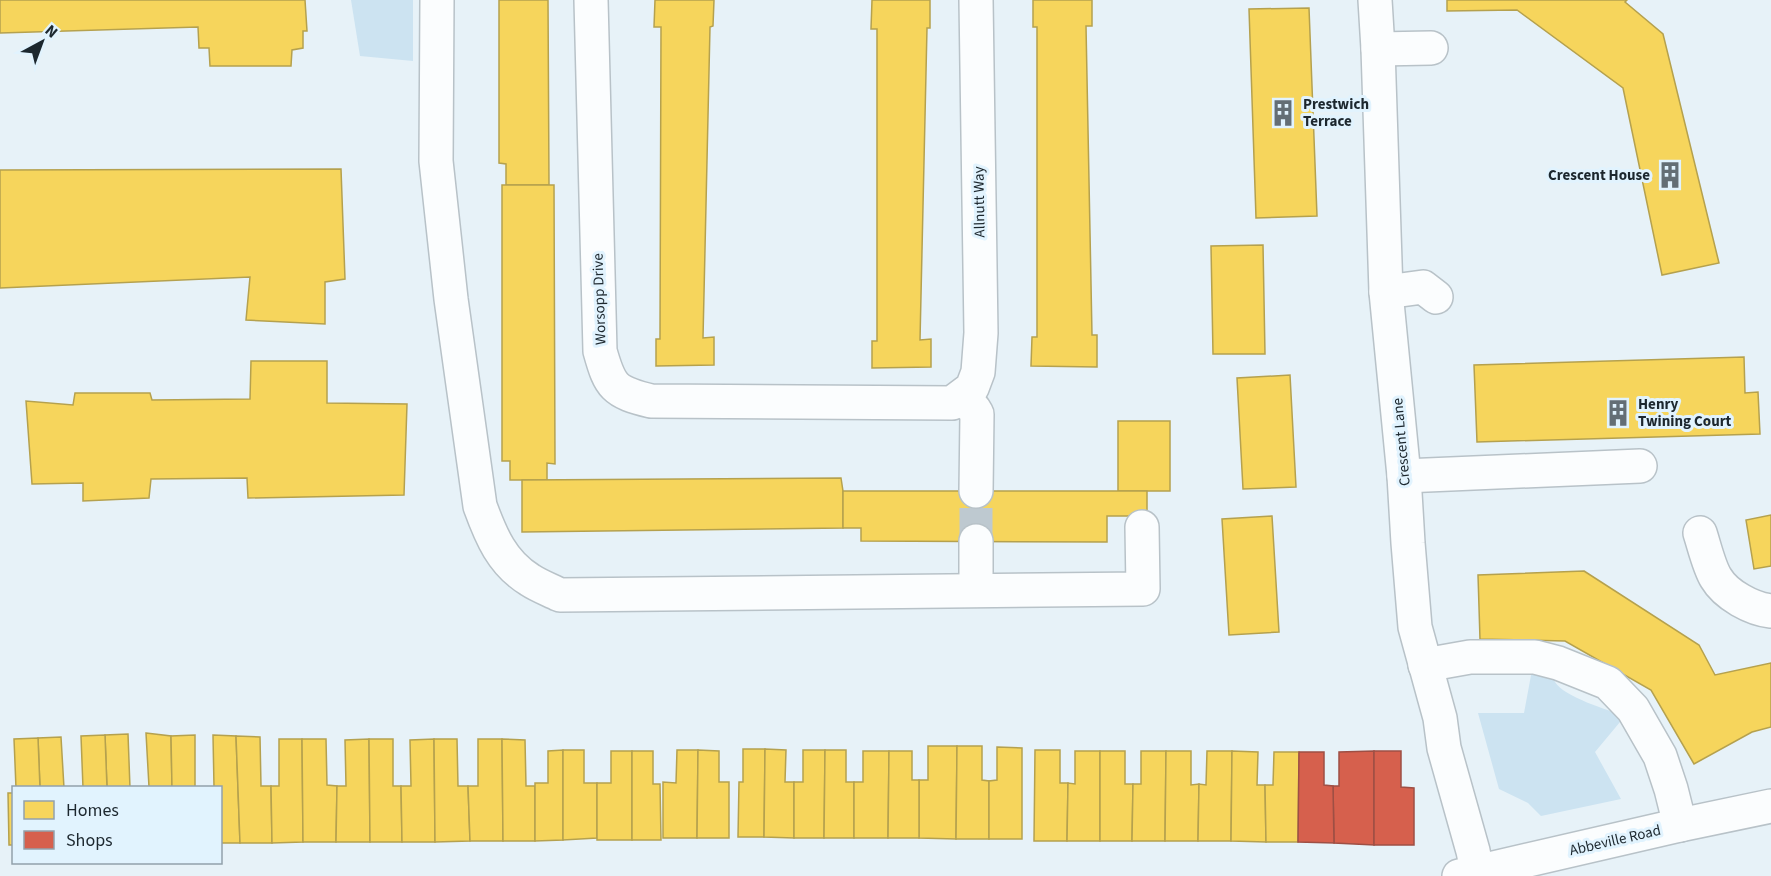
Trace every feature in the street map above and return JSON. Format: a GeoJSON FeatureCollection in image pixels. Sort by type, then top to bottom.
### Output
{"type":"FeatureCollection","features":[{"type":"Feature","properties":{"kind":"street"},"geometry":{"type":"LineString","coordinates":[[437,0],[436,161],[451,299],[480,506],[500,552],[529,580],[560,595],[1143,589],[1142,527]]}},
{"type":"Feature","properties":{"kind":"street","name":"Worsopp Drive"},"geometry":{"type":"LineString","coordinates":[[591,0],[600,351],[606,373],[615,387],[627,395],[651,401],[952,403],[962,397]]}},
{"type":"Feature","properties":{"kind":"street","name":"Allnutt Way"},"geometry":{"type":"LineString","coordinates":[[962,397],[972,388],[978,372],[981,333],[976,0]]}},
{"type":"Feature","properties":{"kind":"street","name":"Crescent Lane"},"geometry":{"type":"LineString","coordinates":[[1374,0],[1378,49],[1386,292],[1404,476],[1415,627],[1440,717],[1444,748],[1472,875]]}},
{"type":"Feature","properties":{"kind":"street"},"geometry":{"type":"LineString","coordinates":[[1378,49],[1431,48]]}},
{"type":"Feature","properties":{"kind":"street"},"geometry":{"type":"LineString","coordinates":[[1386,292],[1423,287],[1436,297]]}},
{"type":"Feature","properties":{"kind":"street"},"geometry":{"type":"LineString","coordinates":[[962,397],[977,414],[976,491]]}},
{"type":"Feature","properties":{"kind":"street"},"geometry":{"type":"LineString","coordinates":[[1404,476],[1640,466]]}},
{"type":"Feature","properties":{"kind":"street"},"geometry":{"type":"LineString","coordinates":[[1700,533],[1716,578],[1735,597],[1759,610],[1771,611]]}},
{"type":"Feature","properties":{"kind":"street"},"geometry":{"type":"LineString","coordinates":[[976,541],[976,590]]}},
{"type":"Feature","properties":{"kind":"street"},"geometry":{"type":"LineString","coordinates":[[1425,664],[1470,657],[1535,657],[1558,663],[1608,683],[1634,709],[1660,756],[1680,825]]}},
{"type":"Feature","properties":{"kind":"street","name":"Abbeville Road"},"geometry":{"type":"LineString","coordinates":[[1472,875],[1680,825],[1771,806]]}},
{"type":"Feature","properties":{"kind":"shaded area"},"geometry":{"type":"Polygon","coordinates":[[[351,0],[413,0],[413,61],[360,56],[351,0]]]}},
{"type":"Feature","properties":{"kind":"shaded area"},"geometry":{"type":"Polygon","coordinates":[[[1532,670],[1552,673],[1555,682],[1567,693],[1625,716],[1595,752],[1621,799],[1541,816],[1528,803],[1499,789],[1478,713],[1524,713],[1532,670]]]}},
{"type":"Feature","properties":{"kind":"building: Homes"},"geometry":{"type":"Polygon","coordinates":[[[0,0],[305,0],[307,31],[303,31],[303,48],[292,50],[291,66],[210,66],[209,48],[199,48],[198,27],[0,33],[0,0]]]}},
{"type":"Feature","properties":{"kind":"building: Homes"},"geometry":{"type":"Polygon","coordinates":[[[499,0],[548,0],[549,185],[506,185],[506,164],[499,163],[499,0]]]}},
{"type":"Feature","properties":{"kind":"building: Homes"},"geometry":{"type":"Polygon","coordinates":[[[655,0],[714,0],[713,26],[710,27],[703,338],[714,337],[714,365],[656,366],[656,339],[660,339],[661,27],[654,27],[655,0]]]}},
{"type":"Feature","properties":{"kind":"building: Homes"},"geometry":{"type":"Polygon","coordinates":[[[872,0],[930,0],[930,28],[927,28],[920,340],[931,339],[931,367],[872,368],[872,341],[877,341],[877,29],[871,29],[872,0]]]}},
{"type":"Feature","properties":{"kind":"building: Homes"},"geometry":{"type":"Polygon","coordinates":[[[1033,0],[1092,0],[1092,26],[1086,26],[1092,335],[1097,335],[1097,367],[1031,366],[1032,337],[1037,337],[1037,27],[1033,27],[1033,0]]]}},
{"type":"Feature","properties":{"kind":"building: Homes","name":"Crescent House"},"geometry":{"type":"Polygon","coordinates":[[[1447,0],[1627,0],[1625,2],[1663,34],[1719,263],[1662,275],[1623,88],[1517,10],[1447,11],[1447,0]]]}},
{"type":"Feature","properties":{"kind":"building: Homes","name":"Prestwich Terrace"},"geometry":{"type":"Polygon","coordinates":[[[1309,8],[1317,216],[1256,218],[1249,9],[1309,8]]]}},
{"type":"Feature","properties":{"kind":"building: Homes"},"geometry":{"type":"Polygon","coordinates":[[[341,169],[345,279],[325,282],[325,324],[246,320],[250,277],[0,288],[0,170],[341,169]]]}},
{"type":"Feature","properties":{"kind":"building: Homes"},"geometry":{"type":"Polygon","coordinates":[[[502,185],[554,185],[555,464],[547,463],[547,480],[510,480],[510,461],[502,461],[502,185]]]}},
{"type":"Feature","properties":{"kind":"building: Homes"},"geometry":{"type":"Polygon","coordinates":[[[1263,245],[1265,354],[1213,354],[1211,246],[1263,245]]]}},
{"type":"Feature","properties":{"kind":"building: Homes","name":"Henry Twining Court"},"geometry":{"type":"Polygon","coordinates":[[[1744,357],[1745,393],[1758,392],[1760,434],[1477,442],[1474,365],[1744,357]]]}},
{"type":"Feature","properties":{"kind":"building: Homes"},"geometry":{"type":"Polygon","coordinates":[[[251,361],[327,361],[327,403],[407,404],[404,495],[248,498],[247,478],[151,479],[149,498],[83,501],[83,483],[32,484],[26,401],[73,405],[75,393],[150,393],[152,400],[250,399],[251,361]]]}},
{"type":"Feature","properties":{"kind":"building: Homes"},"geometry":{"type":"Polygon","coordinates":[[[1290,375],[1296,487],[1243,489],[1237,378],[1290,375]]]}},
{"type":"Feature","properties":{"kind":"building: Homes"},"geometry":{"type":"Polygon","coordinates":[[[1118,421],[1170,421],[1170,491],[1118,491],[1118,421]]]}},
{"type":"Feature","properties":{"kind":"building: Homes"},"geometry":{"type":"Polygon","coordinates":[[[841,478],[843,528],[522,532],[522,480],[841,478]]]}},
{"type":"Feature","properties":{"kind":"building: Homes"},"geometry":{"type":"Polygon","coordinates":[[[843,491],[1147,491],[1147,516],[1107,516],[1107,542],[861,541],[861,528],[843,528],[843,491]]]}},
{"type":"Feature","properties":{"kind":"building: Homes"},"geometry":{"type":"Polygon","coordinates":[[[1771,515],[1771,566],[1754,569],[1746,520],[1771,515]]]}},
{"type":"Feature","properties":{"kind":"building: Homes"},"geometry":{"type":"Polygon","coordinates":[[[1272,516],[1279,632],[1229,635],[1222,519],[1272,516]]]}},
{"type":"Feature","properties":{"kind":"building: Homes"},"geometry":{"type":"Polygon","coordinates":[[[1584,571],[1699,645],[1715,675],[1771,663],[1771,727],[1752,732],[1694,764],[1651,690],[1565,641],[1480,639],[1478,575],[1584,571]]]}},
{"type":"Feature","properties":{"kind":"building: Homes"},"geometry":{"type":"Polygon","coordinates":[[[146,733],[171,736],[172,786],[149,786],[146,733]]]}},
{"type":"Feature","properties":{"kind":"building: Homes"},"geometry":{"type":"Polygon","coordinates":[[[128,734],[130,786],[107,786],[105,735],[128,734]]]}},
{"type":"Feature","properties":{"kind":"building: Homes"},"geometry":{"type":"Polygon","coordinates":[[[105,735],[107,786],[83,786],[81,736],[105,735]]]}},
{"type":"Feature","properties":{"kind":"building: Homes"},"geometry":{"type":"Polygon","coordinates":[[[195,735],[195,786],[172,786],[171,736],[195,735]]]}},
{"type":"Feature","properties":{"kind":"building: Homes"},"geometry":{"type":"Polygon","coordinates":[[[213,735],[236,736],[240,843],[222,843],[222,786],[214,786],[213,735]]]}},
{"type":"Feature","properties":{"kind":"building: Homes"},"geometry":{"type":"Polygon","coordinates":[[[236,736],[260,737],[261,786],[271,786],[272,843],[240,843],[236,736]]]}},
{"type":"Feature","properties":{"kind":"building: Homes"},"geometry":{"type":"Polygon","coordinates":[[[61,737],[64,786],[40,786],[38,738],[61,737]]]}},
{"type":"Feature","properties":{"kind":"building: Homes"},"geometry":{"type":"Polygon","coordinates":[[[38,738],[40,786],[16,786],[14,739],[38,738]]]}},
{"type":"Feature","properties":{"kind":"building: Homes"},"geometry":{"type":"Polygon","coordinates":[[[279,739],[302,739],[303,842],[272,843],[271,786],[279,786],[279,739]]]}},
{"type":"Feature","properties":{"kind":"building: Homes"},"geometry":{"type":"Polygon","coordinates":[[[302,739],[326,739],[327,785],[337,786],[336,842],[303,842],[302,739]]]}},
{"type":"Feature","properties":{"kind":"building: Homes"},"geometry":{"type":"Polygon","coordinates":[[[369,739],[370,842],[336,842],[337,786],[346,786],[345,740],[369,739]]]}},
{"type":"Feature","properties":{"kind":"building: Homes"},"geometry":{"type":"Polygon","coordinates":[[[369,739],[393,739],[393,786],[401,786],[402,842],[370,842],[369,739]]]}},
{"type":"Feature","properties":{"kind":"building: Homes"},"geometry":{"type":"Polygon","coordinates":[[[434,739],[435,842],[402,842],[401,786],[411,786],[410,740],[434,739]]]}},
{"type":"Feature","properties":{"kind":"building: Homes"},"geometry":{"type":"Polygon","coordinates":[[[434,739],[457,739],[458,786],[468,786],[470,841],[435,842],[434,739]]]}},
{"type":"Feature","properties":{"kind":"building: Homes"},"geometry":{"type":"Polygon","coordinates":[[[478,739],[502,739],[503,841],[470,841],[468,786],[478,786],[478,739]]]}},
{"type":"Feature","properties":{"kind":"building: Homes"},"geometry":{"type":"Polygon","coordinates":[[[502,739],[525,740],[526,786],[535,786],[535,841],[503,841],[502,739]]]}},
{"type":"Feature","properties":{"kind":"building: Homes"},"geometry":{"type":"Polygon","coordinates":[[[928,746],[957,746],[956,839],[919,838],[919,780],[928,780],[928,746]]]}},
{"type":"Feature","properties":{"kind":"building: Homes"},"geometry":{"type":"Polygon","coordinates":[[[957,746],[982,746],[982,780],[989,781],[989,839],[956,839],[957,746]]]}},
{"type":"Feature","properties":{"kind":"building: Homes"},"geometry":{"type":"Polygon","coordinates":[[[997,747],[1022,748],[1022,839],[989,839],[989,781],[997,780],[997,747]]]}},
{"type":"Feature","properties":{"kind":"building: Homes"},"geometry":{"type":"Polygon","coordinates":[[[743,749],[765,749],[764,837],[738,837],[739,782],[743,782],[743,749]]]}},
{"type":"Feature","properties":{"kind":"building: Homes"},"geometry":{"type":"Polygon","coordinates":[[[765,749],[786,750],[785,782],[794,782],[794,838],[764,837],[765,749]]]}},
{"type":"Feature","properties":{"kind":"building: Homes"},"geometry":{"type":"Polygon","coordinates":[[[563,750],[563,840],[535,841],[535,783],[548,783],[548,751],[563,750]]]}},
{"type":"Feature","properties":{"kind":"building: Homes"},"geometry":{"type":"Polygon","coordinates":[[[563,750],[584,750],[584,783],[597,783],[597,838],[563,840],[563,750]]]}},
{"type":"Feature","properties":{"kind":"building: Homes"},"geometry":{"type":"Polygon","coordinates":[[[677,750],[698,750],[697,838],[663,838],[663,782],[676,783],[677,750]]]}},
{"type":"Feature","properties":{"kind":"building: Homes"},"geometry":{"type":"Polygon","coordinates":[[[698,750],[719,751],[719,782],[729,782],[729,838],[697,838],[698,750]]]}},
{"type":"Feature","properties":{"kind":"building: Homes"},"geometry":{"type":"Polygon","coordinates":[[[803,750],[825,750],[824,838],[794,838],[794,782],[803,782],[803,750]]]}},
{"type":"Feature","properties":{"kind":"building: Homes"},"geometry":{"type":"Polygon","coordinates":[[[825,750],[846,750],[846,782],[854,782],[854,838],[824,838],[825,750]]]}},
{"type":"Feature","properties":{"kind":"building: Homes"},"geometry":{"type":"Polygon","coordinates":[[[1035,750],[1060,750],[1060,783],[1068,783],[1067,841],[1034,841],[1035,750]]]}},
{"type":"Feature","properties":{"kind":"building: Homes"},"geometry":{"type":"Polygon","coordinates":[[[611,751],[632,751],[632,840],[597,840],[597,783],[611,783],[611,751]]]}},
{"type":"Feature","properties":{"kind":"building: Homes"},"geometry":{"type":"Polygon","coordinates":[[[632,751],[653,751],[653,784],[660,784],[661,840],[632,840],[632,751]]]}},
{"type":"Feature","properties":{"kind":"building: Homes"},"geometry":{"type":"Polygon","coordinates":[[[863,751],[889,751],[888,838],[854,838],[854,782],[863,782],[863,751]]]}},
{"type":"Feature","properties":{"kind":"building: Homes"},"geometry":{"type":"Polygon","coordinates":[[[889,751],[912,751],[912,780],[919,780],[919,838],[888,838],[889,751]]]}},
{"type":"Feature","properties":{"kind":"building: Homes"},"geometry":{"type":"Polygon","coordinates":[[[1075,751],[1100,751],[1100,841],[1067,841],[1068,783],[1075,784],[1075,751]]]}},
{"type":"Feature","properties":{"kind":"building: Homes"},"geometry":{"type":"Polygon","coordinates":[[[1100,751],[1125,751],[1125,784],[1133,784],[1132,841],[1100,841],[1100,751]]]}},
{"type":"Feature","properties":{"kind":"building: Homes"},"geometry":{"type":"Polygon","coordinates":[[[1141,751],[1166,751],[1165,841],[1132,841],[1133,784],[1141,784],[1141,751]]]}},
{"type":"Feature","properties":{"kind":"building: Homes"},"geometry":{"type":"Polygon","coordinates":[[[1166,751],[1191,751],[1191,785],[1199,784],[1198,841],[1165,841],[1166,751]]]}},
{"type":"Feature","properties":{"kind":"building: Homes"},"geometry":{"type":"Polygon","coordinates":[[[1207,751],[1232,751],[1231,841],[1198,841],[1199,784],[1206,785],[1207,751]]]}},
{"type":"Feature","properties":{"kind":"building: Homes"},"geometry":{"type":"Polygon","coordinates":[[[1232,751],[1258,752],[1257,785],[1265,785],[1266,842],[1231,841],[1232,751]]]}},
{"type":"Feature","properties":{"kind":"building: Homes"},"geometry":{"type":"Polygon","coordinates":[[[1274,752],[1299,752],[1298,842],[1266,842],[1265,785],[1273,785],[1274,752]]]}},
{"type":"Feature","properties":{"kind":"building: Homes"},"geometry":{"type":"Polygon","coordinates":[[[8,793],[12,793],[12,845],[9,845],[8,793]]]}},
{"type":"Feature","properties":{"kind":"building: Shops"},"geometry":{"type":"Polygon","coordinates":[[[1374,751],[1374,845],[1334,843],[1333,786],[1339,786],[1339,752],[1374,751]]]}},
{"type":"Feature","properties":{"kind":"building: Shops"},"geometry":{"type":"Polygon","coordinates":[[[1374,751],[1401,751],[1401,787],[1414,788],[1414,845],[1374,845],[1374,751]]]}},
{"type":"Feature","properties":{"kind":"building: Shops"},"geometry":{"type":"Polygon","coordinates":[[[1299,752],[1324,752],[1324,785],[1333,786],[1334,843],[1298,842],[1299,752]]]}},
{"type":"Feature","properties":{"kind":"tunnel"},"geometry":{"type":"LineString","coordinates":[[976,491],[976,541]]}},
{"type":"Feature","properties":{"kind":"place","name":"Prestwich Terrace"},"geometry":{"type":"Point","coordinates":[1283,113]}},
{"type":"Feature","properties":{"kind":"place","name":"Crescent House"},"geometry":{"type":"Point","coordinates":[1670,175]}},
{"type":"Feature","properties":{"kind":"place","name":"Henry Twining Court"},"geometry":{"type":"Point","coordinates":[1618,413]}}]}
